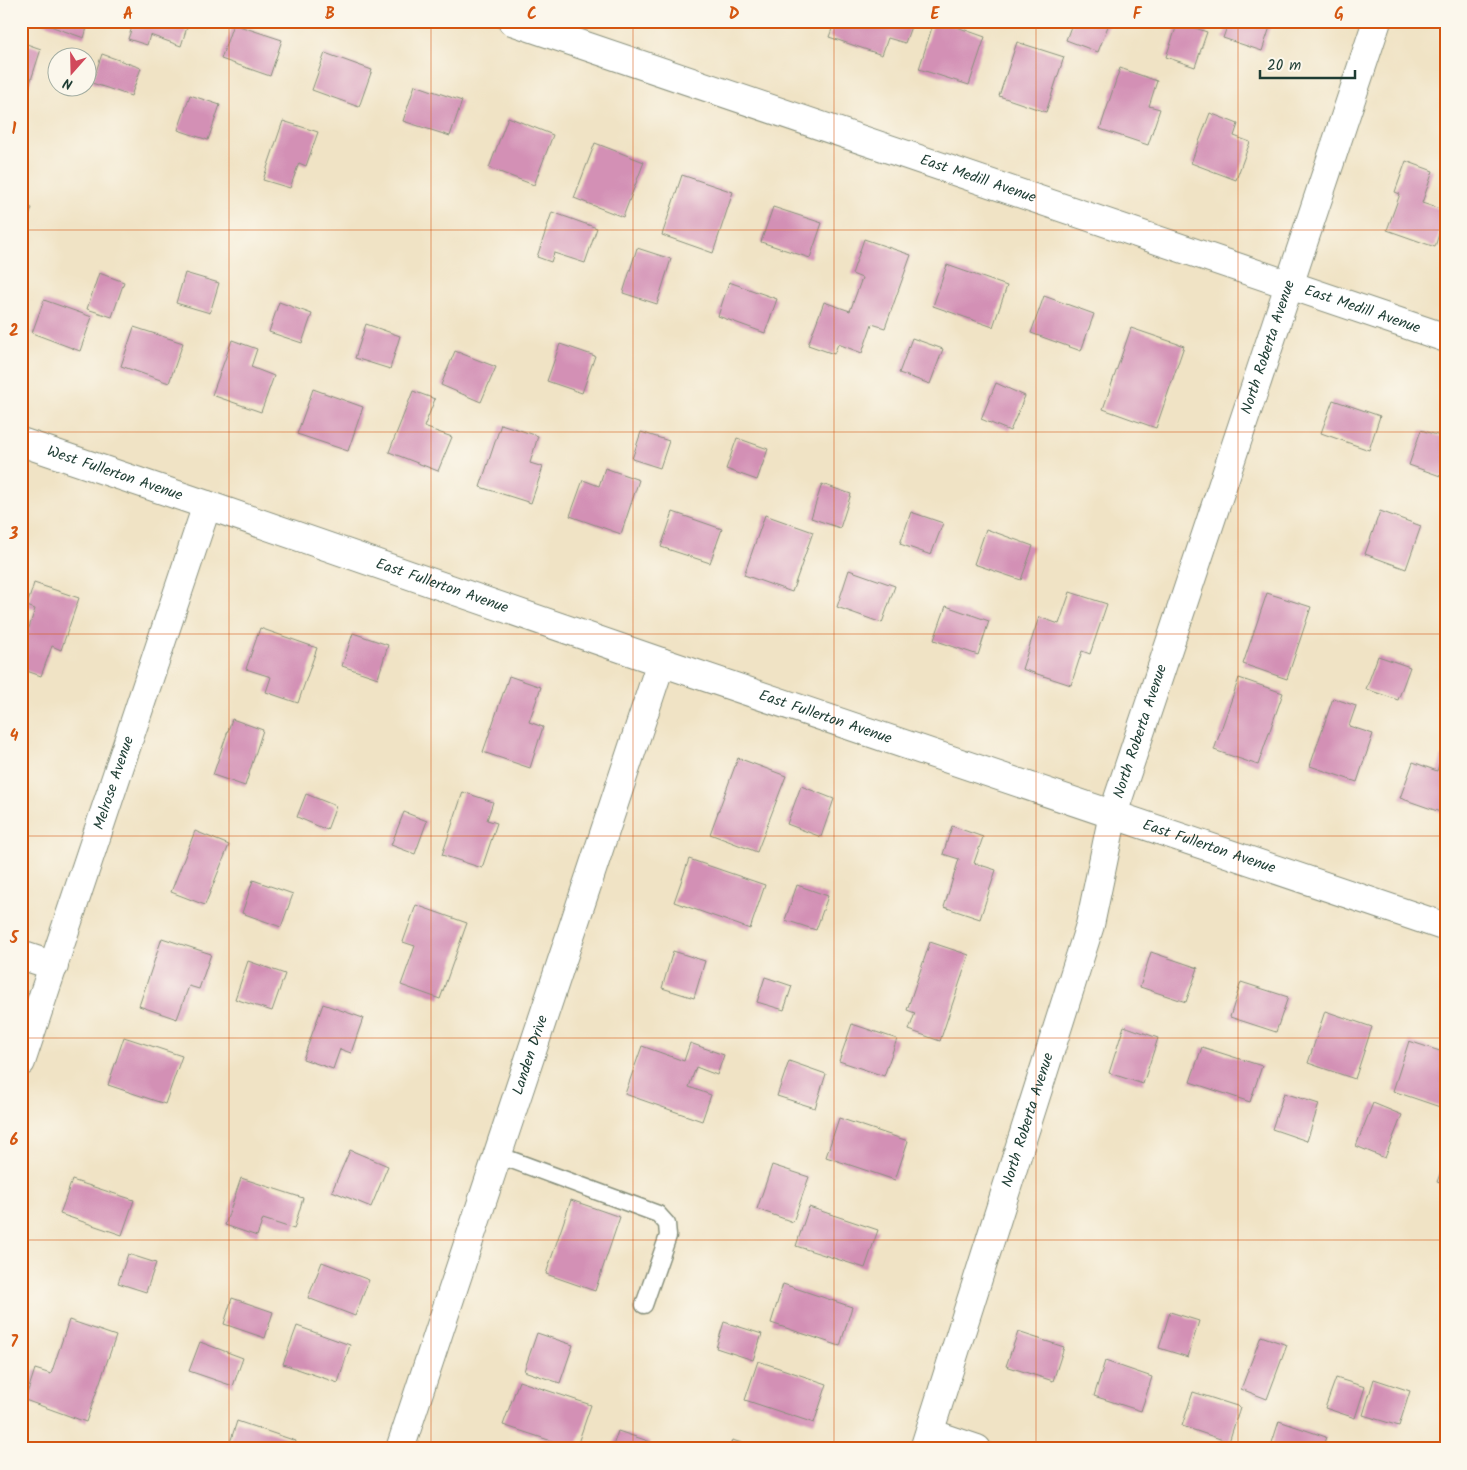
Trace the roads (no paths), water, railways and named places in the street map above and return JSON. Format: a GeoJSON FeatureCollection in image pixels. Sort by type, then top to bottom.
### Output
{"type":"FeatureCollection","features":[{"type":"Feature","properties":{"kind":"street","name":"East Medill Avenue"},"geometry":{"type":"LineString","coordinates":[[512,21],[1446,338]]}},
{"type":"Feature","properties":{"kind":"street","name":"North Roberta Avenue"},"geometry":{"type":"LineString","coordinates":[[927,1441],[1090,925],[1113,814],[1377,21]]}},
{"type":"Feature","properties":{"kind":"street","name":"West Fullerton Avenue"},"geometry":{"type":"LineString","coordinates":[[21,442],[208,505]]}},
{"type":"Feature","properties":{"kind":"street","name":"East Fullerton Avenue"},"geometry":{"type":"LineString","coordinates":[[208,505],[661,662],[1446,927]]}},
{"type":"Feature","properties":{"kind":"street","name":"Melrose Avenue"},"geometry":{"type":"LineString","coordinates":[[21,1062],[208,505]]}},
{"type":"Feature","properties":{"kind":"street","name":"Landen Drive"},"geometry":{"type":"LineString","coordinates":[[400,1449],[661,662]]}},
{"type":"Feature","properties":{"kind":"street"},"geometry":{"type":"LineString","coordinates":[[21,955],[54,966]]}},
{"type":"Feature","properties":{"kind":"street"},"geometry":{"type":"LineString","coordinates":[[927,1441],[977,1449]]}},
{"type":"Feature","properties":{"kind":"lane"},"geometry":{"type":"LineString","coordinates":[[498,1155],[658,1214],[667,1224],[668,1236],[644,1305]]}}]}
